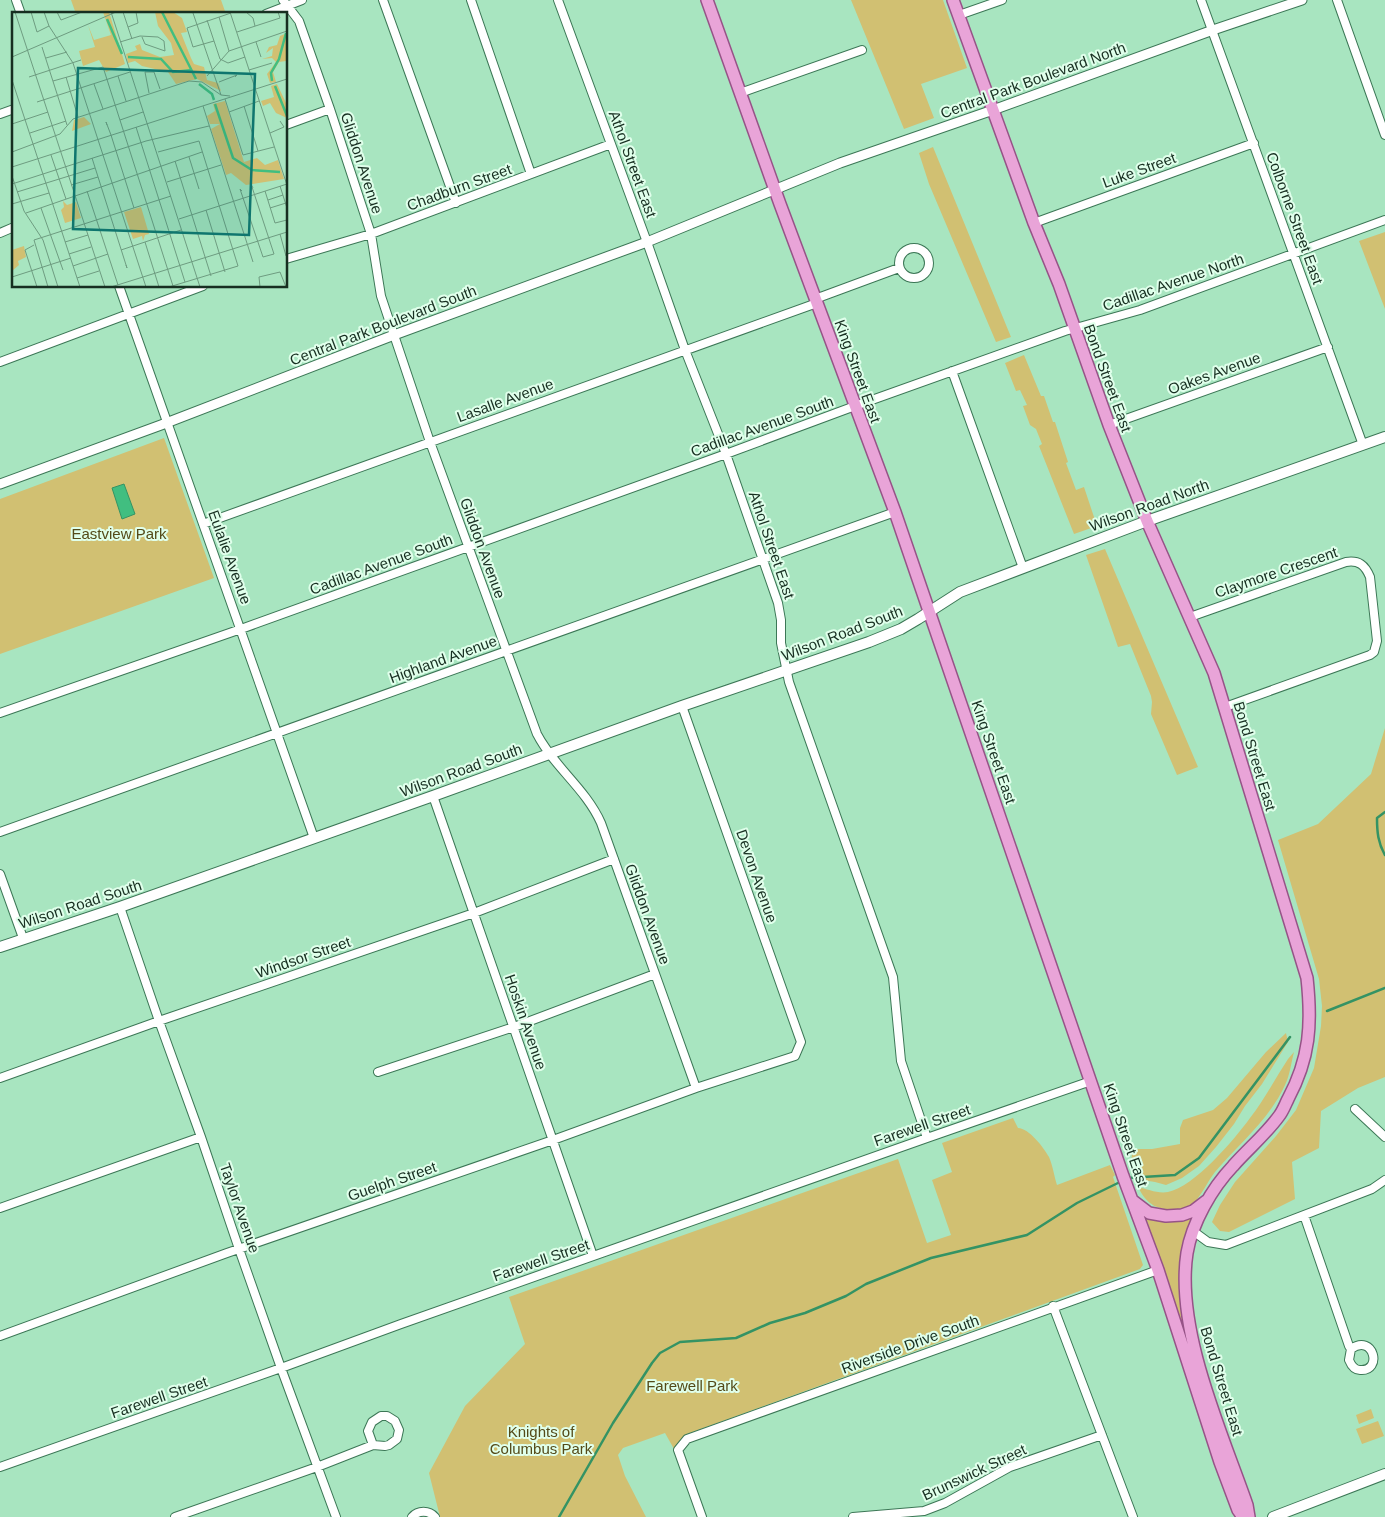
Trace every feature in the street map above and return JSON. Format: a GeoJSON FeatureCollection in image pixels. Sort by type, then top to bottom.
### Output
{"type":"FeatureCollection","features":[{"type":"Feature","properties":{"kind":"main road","name":"King Street East"},"geometry":{"type":"LineString","coordinates":[[707,0],[895,512],[1123,1176],[1158,1270],[1220,1462],[1238,1510],[1243,1517]]}},
{"type":"Feature","properties":{"kind":"main road","name":"Bond Street East"},"geometry":{"type":"LineString","coordinates":[[953,0],[1034,223],[1059,284],[1109,425],[1147,521],[1214,673],[1305,970],[1310,1003],[1308,1044],[1294,1089],[1279,1116],[1231,1168],[1209,1198],[1193,1231],[1187,1254],[1186,1299],[1188,1321],[1203,1379],[1247,1505],[1249,1517]]}},
{"type":"Feature","properties":{"kind":"main road","name":"Wilson Road North"},"geometry":{"type":"LineString","coordinates":[[930,612],[960,592],[1147,521],[1385,437]]}},
{"type":"Feature","properties":{"kind":"main road","name":"Wilson Road South"},"geometry":{"type":"LineString","coordinates":[[0,947],[120,907],[549,753],[880,637],[900,629],[930,612]]}},
{"type":"Feature","properties":{"kind":"main road"},"geometry":{"type":"LineString","coordinates":[[1130,1195],[1148,1212],[1166,1216],[1182,1216],[1193,1211],[1209,1198]]}},
{"type":"Feature","properties":{"kind":"main road"},"geometry":{"type":"LineString","coordinates":[[1272,1517],[1385,1474]]}},
{"type":"Feature","properties":{"kind":"street"},"geometry":{"type":"LineString","coordinates":[[16,0],[20,12]]}},
{"type":"Feature","properties":{"kind":"street"},"geometry":{"type":"LineString","coordinates":[[269,12],[285,3],[302,0]]}},
{"type":"Feature","properties":{"kind":"street"},"geometry":{"type":"LineString","coordinates":[[383,0],[456,203]]}},
{"type":"Feature","properties":{"kind":"street"},"geometry":{"type":"LineString","coordinates":[[470,0],[531,174]]}},
{"type":"Feature","properties":{"kind":"street","name":"Athol Street East"},"geometry":{"type":"LineString","coordinates":[[558,0],[685,350],[726,454],[763,560],[780,613],[781,643],[789,682],[893,977],[900,1061],[928,1138]]}},
{"type":"Feature","properties":{"kind":"street"},"geometry":{"type":"LineString","coordinates":[[958,15],[1002,0]]}},
{"type":"Feature","properties":{"kind":"street","name":"Colborne Street East"},"geometry":{"type":"LineString","coordinates":[[1201,0],[1363,445]]}},
{"type":"Feature","properties":{"kind":"street","name":"Central Park Boulevard North"},"geometry":{"type":"LineString","coordinates":[[776,191],[840,163],[1302,0]]}},
{"type":"Feature","properties":{"kind":"street"},"geometry":{"type":"LineString","coordinates":[[1337,0],[1385,135]]}},
{"type":"Feature","properties":{"kind":"street","name":"Gliddon Avenue"},"geometry":{"type":"LineString","coordinates":[[285,3],[299,21],[330,109],[371,234],[381,296],[430,442],[537,734],[549,753],[595,810],[696,1088]]}},
{"type":"Feature","properties":{"kind":"street"},"geometry":{"type":"LineString","coordinates":[[740,93],[862,50]]}},
{"type":"Feature","properties":{"kind":"street"},"geometry":{"type":"LineString","coordinates":[[288,124],[330,109]]}},
{"type":"Feature","properties":{"kind":"street"},"geometry":{"type":"LineString","coordinates":[[0,114],[12,110]]}},
{"type":"Feature","properties":{"kind":"street","name":"Luke Street"},"geometry":{"type":"LineString","coordinates":[[1034,223],[1254,143]]}},
{"type":"Feature","properties":{"kind":"street","name":"Chadburn Street"},"geometry":{"type":"LineString","coordinates":[[288,258],[371,234],[611,144]]}},
{"type":"Feature","properties":{"kind":"street","name":"Central Park Boulevard South"},"geometry":{"type":"LineString","coordinates":[[0,484],[394,335],[647,242],[776,191]]}},
{"type":"Feature","properties":{"kind":"street","name":"Cadillac Avenue North"},"geometry":{"type":"LineString","coordinates":[[855,406],[1064,330],[1140,310],[1385,220]]}},
{"type":"Feature","properties":{"kind":"street"},"geometry":{"type":"LineString","coordinates":[[908,249],[922,249],[929,258],[929,267],[926,274],[921,277],[910,278],[899,268],[900,258],[908,249]]}},
{"type":"Feature","properties":{"kind":"street","name":"Lasalle Avenue"},"geometry":{"type":"LineString","coordinates":[[203,524],[685,350],[899,268]]}},
{"type":"Feature","properties":{"kind":"street","name":"Eulalie Avenue"},"geometry":{"type":"LineString","coordinates":[[120,288],[314,838]]}},
{"type":"Feature","properties":{"kind":"street"},"geometry":{"type":"LineString","coordinates":[[0,362],[198,288]]}},
{"type":"Feature","properties":{"kind":"street","name":"Oakes Avenue"},"geometry":{"type":"LineString","coordinates":[[1109,425],[1328,347]]}},
{"type":"Feature","properties":{"kind":"street"},"geometry":{"type":"LineString","coordinates":[[952,371],[1023,568]]}},
{"type":"Feature","properties":{"kind":"street","name":"Cadillac Avenue South"},"geometry":{"type":"LineString","coordinates":[[0,713],[241,629],[855,406]]}},
{"type":"Feature","properties":{"kind":"street","name":"Highland Avenue"},"geometry":{"type":"LineString","coordinates":[[0,832],[895,512]]}},
{"type":"Feature","properties":{"kind":"street","name":"Claymore Crescent"},"geometry":{"type":"LineString","coordinates":[[1190,617],[1346,562],[1359,563],[1366,568],[1370,577],[1377,641],[1374,652],[1225,707]]}},
{"type":"Feature","properties":{"kind":"street","name":"Devon Avenue"},"geometry":{"type":"LineString","coordinates":[[682,706],[801,1042],[795,1056]]}},
{"type":"Feature","properties":{"kind":"street","name":"Hoskin Avenue"},"geometry":{"type":"LineString","coordinates":[[433,796],[593,1256]]}},
{"type":"Feature","properties":{"kind":"street","name":"Windsor Street"},"geometry":{"type":"LineString","coordinates":[[0,1078],[159,1021],[474,913],[614,859]]}},
{"type":"Feature","properties":{"kind":"street"},"geometry":{"type":"LineString","coordinates":[[0,874],[23,938]]}},
{"type":"Feature","properties":{"kind":"street","name":"Taylor Avenue"},"geometry":{"type":"LineString","coordinates":[[120,907],[201,1137],[238,1249],[336,1517]]}},
{"type":"Feature","properties":{"kind":"street"},"geometry":{"type":"LineString","coordinates":[[378,1072],[514,1027],[655,974]]}},
{"type":"Feature","properties":{"kind":"street","name":"Guelph Street"},"geometry":{"type":"LineString","coordinates":[[0,1336],[238,1249],[553,1140],[696,1088],[795,1056]]}},
{"type":"Feature","properties":{"kind":"street","name":"Farewell Street"},"geometry":{"type":"LineString","coordinates":[[0,1467],[1091,1081]]}},
{"type":"Feature","properties":{"kind":"street"},"geometry":{"type":"LineString","coordinates":[[1355,1109],[1385,1137]]}},
{"type":"Feature","properties":{"kind":"street"},"geometry":{"type":"LineString","coordinates":[[0,1208],[201,1137]]}},
{"type":"Feature","properties":{"kind":"street"},"geometry":{"type":"LineString","coordinates":[[1193,1231],[1208,1242],[1226,1245],[1372,1189],[1385,1180]]}},
{"type":"Feature","properties":{"kind":"street"},"geometry":{"type":"LineString","coordinates":[[1304,1215],[1352,1349]]}},
{"type":"Feature","properties":{"kind":"street","name":"Riverside Drive South"},"geometry":{"type":"LineString","coordinates":[[702,1517],[678,1450],[687,1439],[1158,1270]]}},
{"type":"Feature","properties":{"kind":"street"},"geometry":{"type":"LineString","coordinates":[[1054,1306],[1133,1517]]}},
{"type":"Feature","properties":{"kind":"street"},"geometry":{"type":"LineString","coordinates":[[175,1517],[317,1467],[373,1445],[385,1446],[393,1443],[398,1434],[398,1425],[395,1421],[387,1416],[381,1416],[372,1422],[368,1431],[373,1445]]}},
{"type":"Feature","properties":{"kind":"street","name":"Brunswick Street"},"geometry":{"type":"LineString","coordinates":[[853,1517],[924,1511],[945,1503],[1010,1467],[1102,1435]]}},
{"type":"Feature","properties":{"kind":"street"},"geometry":{"type":"LineString","coordinates":[[412,1517],[424,1511],[435,1517]]}},
{"type":"Feature","properties":{"kind":"green space"},"geometry":{"type":"Polygon","coordinates":[[[71,0],[221,0],[225,12],[75,12],[71,0]]]}},
{"type":"Feature","properties":{"kind":"green space"},"geometry":{"type":"Polygon","coordinates":[[[851,0],[943,0],[967,68],[921,84],[934,118],[904,129],[851,0]]]}},
{"type":"Feature","properties":{"kind":"green space"},"geometry":{"type":"Polygon","coordinates":[[[933,147],[1011,337],[996,342],[929,184],[919,153],[933,147]]]}},
{"type":"Feature","properties":{"kind":"green space"},"geometry":{"type":"Polygon","coordinates":[[[1385,232],[1385,309],[1359,241],[1385,232]]]}},
{"type":"Feature","properties":{"kind":"green space"},"geometry":{"type":"Polygon","coordinates":[[[1024,355],[1041,396],[1044,396],[1053,422],[1055,422],[1068,462],[1066,463],[1076,490],[1084,487],[1097,526],[1074,534],[1039,446],[1042,444],[1036,429],[1030,425],[1023,406],[1027,405],[1020,390],[1016,391],[1005,363],[1024,355]]]}},
{"type":"Feature","properties":{"kind":"green space","name":"Eastview Park"},"geometry":{"type":"Polygon","coordinates":[[[164,438],[214,578],[0,654],[0,499],[164,438]]]}},
{"type":"Feature","properties":{"kind":"green space"},"geometry":{"type":"Polygon","coordinates":[[[1105,549],[1198,767],[1177,775],[1151,714],[1151,696],[1130,644],[1118,647],[1086,555],[1105,549]]]}},
{"type":"Feature","properties":{"kind":"green space"},"geometry":{"type":"Polygon","coordinates":[[[1385,728],[1385,1077],[1358,1088],[1321,1111],[1319,1148],[1292,1162],[1295,1199],[1229,1232],[1220,1231],[1212,1222],[1220,1205],[1235,1182],[1276,1136],[1296,1110],[1314,1068],[1321,1026],[1322,1006],[1319,979],[1278,840],[1318,824],[1371,774],[1385,728]]]}},
{"type":"Feature","properties":{"kind":"green space"},"geometry":{"type":"Polygon","coordinates":[[[1286,1033],[1288,1042],[1262,1084],[1234,1124],[1199,1166],[1182,1178],[1166,1185],[1136,1179],[1131,1165],[1132,1154],[1137,1149],[1152,1149],[1180,1144],[1180,1128],[1183,1120],[1213,1110],[1227,1098],[1266,1052],[1286,1033]]]}},
{"type":"Feature","properties":{"kind":"green space"},"geometry":{"type":"Polygon","coordinates":[[[1294,1052],[1287,1081],[1271,1109],[1215,1172],[1193,1204],[1184,1208],[1165,1209],[1154,1206],[1149,1202],[1138,1187],[1156,1192],[1168,1192],[1190,1181],[1201,1172],[1224,1150],[1243,1127],[1294,1052]]]}},
{"type":"Feature","properties":{"kind":"green space","name":"Knights of Columbus Park"},"geometry":{"type":"Polygon","coordinates":[[[1013,1118],[1018,1128],[1027,1131],[1047,1153],[1057,1185],[1110,1165],[1115,1175],[1113,1177],[1143,1265],[1140,1269],[687,1434],[674,1449],[665,1433],[623,1448],[618,1455],[625,1476],[646,1517],[440,1517],[429,1473],[465,1406],[525,1344],[509,1297],[898,1159],[927,1243],[951,1235],[932,1180],[952,1172],[942,1143],[1013,1118]]]}},
{"type":"Feature","properties":{"kind":"green space"},"geometry":{"type":"Polygon","coordinates":[[[1195,1214],[1180,1283],[1181,1308],[1186,1331],[1184,1332],[1147,1218],[1178,1222],[1195,1214]]]}},
{"type":"Feature","properties":{"kind":"green space"},"geometry":{"type":"Polygon","coordinates":[[[1371,1409],[1374,1418],[1359,1424],[1356,1415],[1371,1409]]]}},
{"type":"Feature","properties":{"kind":"green space"},"geometry":{"type":"Polygon","coordinates":[[[1378,1421],[1384,1436],[1362,1444],[1356,1429],[1378,1421]]]}},
{"type":"Feature","properties":{"kind":"shaded area"},"geometry":{"type":"Polygon","coordinates":[[[124,484],[135,514],[122,519],[112,488],[124,484]]]}},
{"type":"Feature","properties":{"kind":"waterway"},"geometry":{"type":"LineString","coordinates":[[1385,812],[1377,818],[1378,837],[1385,855]]}},
{"type":"Feature","properties":{"kind":"waterway"},"geometry":{"type":"LineString","coordinates":[[1327,1011],[1385,988]]}},
{"type":"Feature","properties":{"kind":"waterway"},"geometry":{"type":"LineString","coordinates":[[1127,1178],[1175,1175],[1199,1158],[1290,1037]]}},
{"type":"Feature","properties":{"kind":"waterway"},"geometry":{"type":"LineString","coordinates":[[559,1517],[613,1423],[660,1353],[680,1342],[736,1338],[770,1323],[805,1313],[846,1296],[866,1284],[931,1258],[1027,1235],[1077,1203],[1122,1181]]}},
{"type":"Feature","properties":{"kind":"park label","name":"Farewell Park"},"geometry":{"type":"Point","coordinates":[692,1385]}}]}
